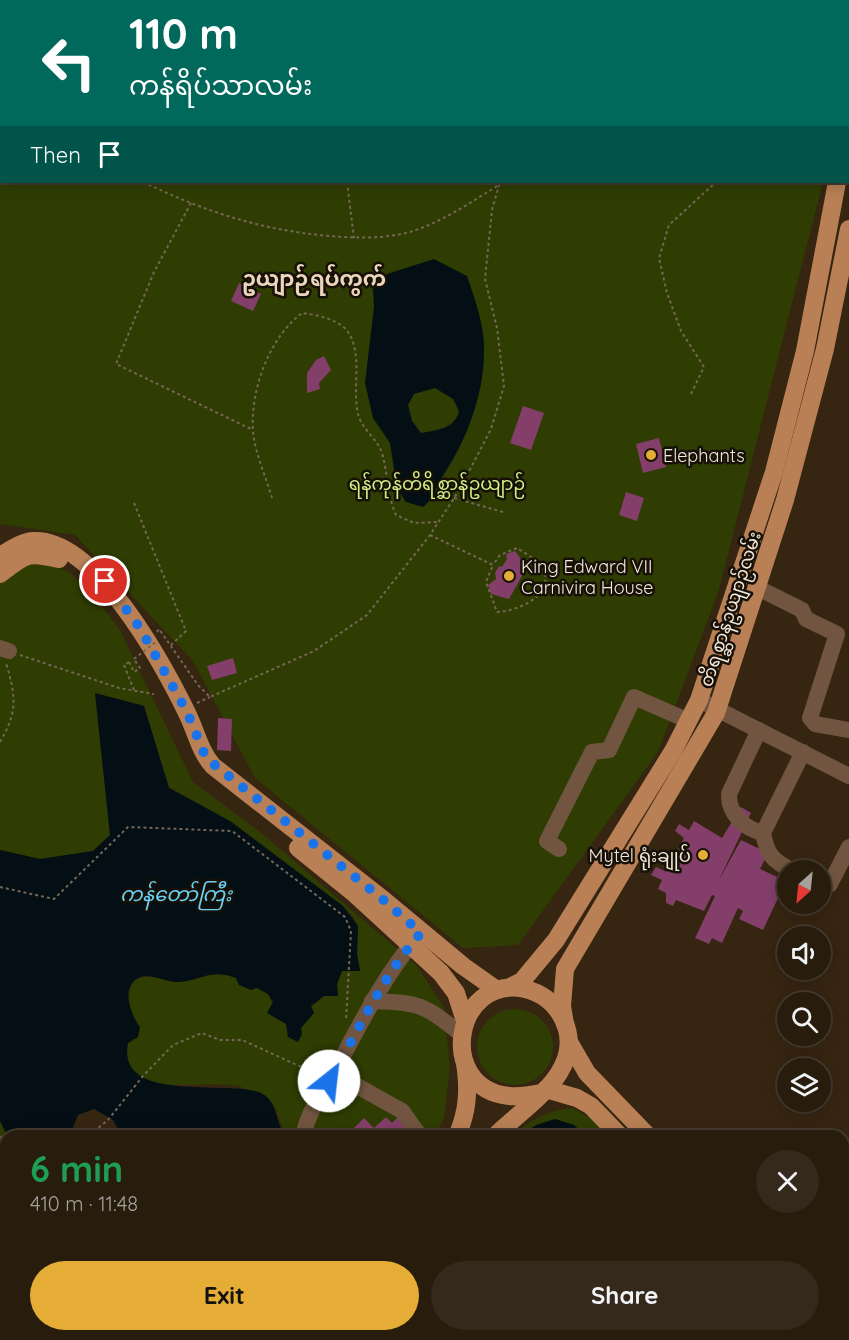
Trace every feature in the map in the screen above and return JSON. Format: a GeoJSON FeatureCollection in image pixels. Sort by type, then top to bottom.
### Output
{"type":"FeatureCollection","features":[{"type":"Feature","properties":{"kind":"main road","name":"တိရစ္ဆာန်ဥယျာဉ်လမ်း"},"geometry":{"type":"LineString","coordinates":[[503,988],[522,981],[556,940],[607,861],[699,700],[774,472],[805,351],[837,183]]}},
{"type":"Feature","properties":{"kind":"main road","name":"တိရစ္ဆာန်ဥယျာဉ်လမ်း"},"geometry":{"type":"LineString","coordinates":[[565,1024],[562,998],[566,969],[717,709],[785,500],[825,349],[849,229]]}},
{"type":"Feature","properties":{"kind":"main road"},"geometry":{"type":"LineString","coordinates":[[0,556],[16,546],[34,541],[52,544],[89,566],[105,581],[140,628],[179,710],[206,758],[213,766],[380,897],[416,939],[456,993],[463,1028],[468,1098],[460,1130]]}},
{"type":"Feature","properties":{"kind":"main road"},"geometry":{"type":"LineString","coordinates":[[0,574],[18,558],[38,554],[62,560],[91,580],[118,611],[179,710]]}},
{"type":"Feature","properties":{"kind":"main road"},"geometry":{"type":"LineString","coordinates":[[416,939],[503,988],[543,996],[557,1007],[565,1024],[569,1042],[587,1073],[642,1130]]}},
{"type":"Feature","properties":{"kind":"main road"},"geometry":{"type":"LineString","coordinates":[[463,1028],[481,1000],[503,988]]}},
{"type":"Feature","properties":{"kind":"main road"},"geometry":{"type":"LineString","coordinates":[[502,1130],[544,1091],[562,1070],[569,1042]]}},
{"type":"Feature","properties":{"kind":"main road"},"geometry":{"type":"LineString","coordinates":[[464,1062],[482,1084],[495,1092],[509,1096],[544,1091],[577,1098],[591,1106],[614,1130]]}},
{"type":"Feature","properties":{"kind":"street"},"geometry":{"type":"LineString","coordinates":[[758,588],[802,610],[806,619],[837,634],[810,718],[815,724],[849,730]]}},
{"type":"Feature","properties":{"kind":"street"},"geometry":{"type":"LineString","coordinates":[[559,849],[547,841],[592,752],[609,750],[634,697],[689,721]]}},
{"type":"Feature","properties":{"kind":"street"},"geometry":{"type":"LineString","coordinates":[[699,700],[849,776]]}},
{"type":"Feature","properties":{"kind":"street"},"geometry":{"type":"LineString","coordinates":[[759,730],[729,794],[728,805],[742,823],[751,830],[763,833]]}},
{"type":"Feature","properties":{"kind":"street"},"geometry":{"type":"LineString","coordinates":[[777,863],[769,855],[763,833],[803,752]]}},
{"type":"Feature","properties":{"kind":"street"},"geometry":{"type":"LineString","coordinates":[[831,882],[849,847]]}},
{"type":"Feature","properties":{"kind":"street"},"geometry":{"type":"LineString","coordinates":[[304,1130],[309,1111],[329,1071],[372,1001],[416,939]]}},
{"type":"Feature","properties":{"kind":"street"},"geometry":{"type":"LineString","coordinates":[[372,1001],[408,1003],[429,1008],[463,1028]]}},
{"type":"Feature","properties":{"kind":"street"},"geometry":{"type":"LineString","coordinates":[[329,1071],[402,1111],[416,1130]]}},
{"type":"Feature","properties":{"kind":"path"},"geometry":{"type":"LineString","coordinates":[[144,183],[217,215],[285,232],[369,239],[406,233],[444,219],[502,183]]}},
{"type":"Feature","properties":{"kind":"path"},"geometry":{"type":"LineString","coordinates":[[347,183],[354,238]]}},
{"type":"Feature","properties":{"kind":"path"},"geometry":{"type":"LineString","coordinates":[[691,394],[704,367],[681,331],[667,293],[659,258],[669,225],[715,183]]}},
{"type":"Feature","properties":{"kind":"path"},"geometry":{"type":"LineString","coordinates":[[167,639],[198,685],[210,697],[314,651],[367,615],[430,535],[454,498],[491,429],[504,386],[497,328],[485,279],[492,210],[499,186]]}},
{"type":"Feature","properties":{"kind":"path"},"geometry":{"type":"LineString","coordinates":[[191,203],[154,272],[116,364],[253,430]]}},
{"type":"Feature","properties":{"kind":"path"},"geometry":{"type":"LineString","coordinates":[[272,498],[253,430],[254,398],[268,359],[286,325],[302,312],[325,317],[347,331],[356,348],[358,412],[362,426],[381,450],[390,501],[396,515],[414,523],[437,522]]}},
{"type":"Feature","properties":{"kind":"path"},"geometry":{"type":"LineString","coordinates":[[454,498],[502,512]]}},
{"type":"Feature","properties":{"kind":"path"},"geometry":{"type":"LineString","coordinates":[[134,503],[186,631],[171,645]]}},
{"type":"Feature","properties":{"kind":"path"},"geometry":{"type":"LineString","coordinates":[[430,535],[493,565]]}},
{"type":"Feature","properties":{"kind":"path"},"geometry":{"type":"LineString","coordinates":[[517,548],[540,565],[545,580],[541,591],[531,603],[511,611],[496,612],[486,582],[493,565],[500,555],[517,548]]}},
{"type":"Feature","properties":{"kind":"path"},"geometry":{"type":"LineString","coordinates":[[134,690],[124,665],[129,662],[134,672],[140,669],[134,659],[157,641]]}},
{"type":"Feature","properties":{"kind":"path"},"geometry":{"type":"LineString","coordinates":[[0,742],[13,720],[15,694],[5,650],[134,690],[154,694]]}},
{"type":"Feature","properties":{"kind":"path"},"geometry":{"type":"LineString","coordinates":[[0,887],[54,899],[128,827],[232,831],[345,917],[351,931],[346,1021]]}},
{"type":"Feature","properties":{"kind":"path"},"geometry":{"type":"LineString","coordinates":[[96,1130],[108,1120],[142,1076],[173,1046],[202,1033],[220,1040],[242,1040],[319,1076],[329,1071]]}},
{"type":"Feature","properties":{"kind":"green space","name":"ရန်ကုန်တိရိစ္ဆာန်ဥယျာဉ်"},"geometry":{"type":"Polygon","coordinates":[[[0,183],[823,183],[718,593],[658,752],[518,945],[463,948],[255,778],[193,661],[75,535],[0,524],[0,183]]]}},
{"type":"Feature","properties":{"kind":"green space"},"geometry":{"type":"Polygon","coordinates":[[[35,562],[55,566],[70,573],[88,588],[120,630],[193,782],[259,831],[416,965],[444,1007],[450,1067],[444,1119],[438,1130],[283,1130],[274,1105],[241,1087],[151,1082],[136,1075],[128,1062],[128,1043],[138,1037],[129,1000],[133,983],[140,978],[153,977],[177,982],[219,974],[236,978],[239,985],[257,988],[268,994],[278,1018],[286,1024],[288,1037],[314,1013],[311,1007],[324,996],[337,996],[337,984],[342,970],[360,970],[357,954],[358,926],[352,915],[230,821],[169,787],[144,706],[95,693],[110,835],[93,851],[40,859],[0,850],[0,579],[35,562]]]}},
{"type":"Feature","properties":{"kind":"green space"},"geometry":{"type":"Polygon","coordinates":[[[515,1009],[529,1012],[542,1020],[550,1033],[553,1047],[550,1061],[542,1074],[529,1082],[515,1085],[501,1082],[488,1074],[480,1061],[477,1047],[480,1033],[488,1020],[501,1012],[515,1009]]]}},
{"type":"Feature","properties":{"kind":"green space"},"geometry":{"type":"Polygon","coordinates":[[[572,1108],[595,1121],[605,1130],[520,1130],[540,1117],[572,1108]]]}},
{"type":"Feature","properties":{"kind":"water"},"geometry":{"type":"Polygon","coordinates":[[[434,259],[467,276],[483,333],[481,385],[472,418],[459,449],[433,496],[423,507],[406,502],[397,488],[390,443],[373,418],[365,383],[374,307],[373,288],[387,274],[434,259]],[[435,388],[414,394],[408,405],[412,421],[421,433],[444,428],[454,422],[459,411],[453,399],[435,388]]]}},
{"type":"Feature","properties":{"kind":"water","name":"ကန်တော်ကြီး"},"geometry":{"type":"Polygon","coordinates":[[[95,693],[144,706],[169,788],[230,821],[343,906],[358,926],[357,954],[360,971],[342,971],[337,984],[338,996],[324,996],[311,1006],[314,1013],[301,1028],[302,1034],[298,1042],[288,1037],[286,1024],[267,1013],[273,1002],[268,994],[257,988],[251,990],[239,985],[236,978],[227,975],[219,974],[177,982],[144,976],[134,981],[130,987],[129,1001],[140,1027],[138,1037],[128,1043],[129,1062],[139,1075],[156,1082],[178,1086],[245,1089],[261,1093],[271,1101],[282,1130],[118,1130],[113,1120],[94,1109],[78,1115],[72,1130],[4,1130],[0,1121],[0,850],[40,859],[93,851],[110,835],[95,693]]]}},
{"type":"Feature","properties":{"kind":"water"},"geometry":{"type":"Polygon","coordinates":[[[555,1119],[574,1125],[580,1130],[529,1130],[536,1125],[555,1119]]]}},
{"type":"Feature","properties":{"kind":"building"},"geometry":{"type":"Polygon","coordinates":[[[239,283],[261,294],[253,311],[231,301],[239,283]]]}},
{"type":"Feature","properties":{"kind":"building"},"geometry":{"type":"Polygon","coordinates":[[[324,356],[331,370],[319,383],[320,389],[307,393],[307,373],[316,360],[324,356]]]}},
{"type":"Feature","properties":{"kind":"building"},"geometry":{"type":"Polygon","coordinates":[[[523,406],[544,413],[531,450],[510,443],[523,406]]]}},
{"type":"Feature","properties":{"kind":"building","name":"Elephants"},"geometry":{"type":"Polygon","coordinates":[[[659,438],[666,467],[643,473],[636,444],[659,438]]]}},
{"type":"Feature","properties":{"kind":"building"},"geometry":{"type":"Polygon","coordinates":[[[626,492],[644,498],[637,521],[619,515],[626,492]]]}},
{"type":"Feature","properties":{"kind":"building","name":"King Edward VII Carnivira House"},"geometry":{"type":"Polygon","coordinates":[[[515,551],[527,567],[509,599],[491,594],[488,585],[496,579],[495,573],[507,559],[506,554],[515,551]]]}},
{"type":"Feature","properties":{"kind":"building"},"geometry":{"type":"Polygon","coordinates":[[[233,658],[237,673],[212,680],[207,666],[233,658]]]}},
{"type":"Feature","properties":{"kind":"building"},"geometry":{"type":"Polygon","coordinates":[[[218,718],[232,719],[231,751],[217,750],[218,718]]]}},
{"type":"Feature","properties":{"kind":"building"},"geometry":{"type":"Polygon","coordinates":[[[741,807],[751,813],[718,882],[741,840],[768,853],[760,869],[777,877],[777,900],[763,930],[739,919],[743,911],[738,908],[722,943],[712,938],[709,944],[695,938],[715,896],[712,895],[704,911],[676,900],[673,906],[666,903],[666,893],[658,889],[662,880],[651,875],[656,867],[667,872],[684,838],[675,831],[679,824],[689,830],[694,821],[722,838],[741,807]]]}},
{"type":"Feature","properties":{"kind":"building"},"geometry":{"type":"Polygon","coordinates":[[[401,1114],[410,1123],[404,1130],[352,1130],[364,1118],[374,1128],[386,1117],[392,1123],[401,1114]]]}},
{"type":"Feature","properties":{"kind":"place","name":"Elephants"},"geometry":{"type":"Point","coordinates":[651,455]}},
{"type":"Feature","properties":{"kind":"place","name":"King Edward VII Carnivira House"},"geometry":{"type":"Point","coordinates":[509,576]}},
{"type":"Feature","properties":{"kind":"place","name":"Mytel ရုံးချုပ်"},"geometry":{"type":"Point","coordinates":[703,855]}},
{"type":"Feature","properties":{"kind":"district","name":"ဥယျာဉ်ရပ်ကွက်"},"geometry":{"type":"Point","coordinates":[314,278]}},
{"type":"Feature","properties":{"kind":"route"},"geometry":{"type":"LineString","coordinates":[[105,581],[140,628],[187,712],[206,758],[213,766],[380,897],[421,933],[393,968],[372,1001],[329,1081]]}}]}
